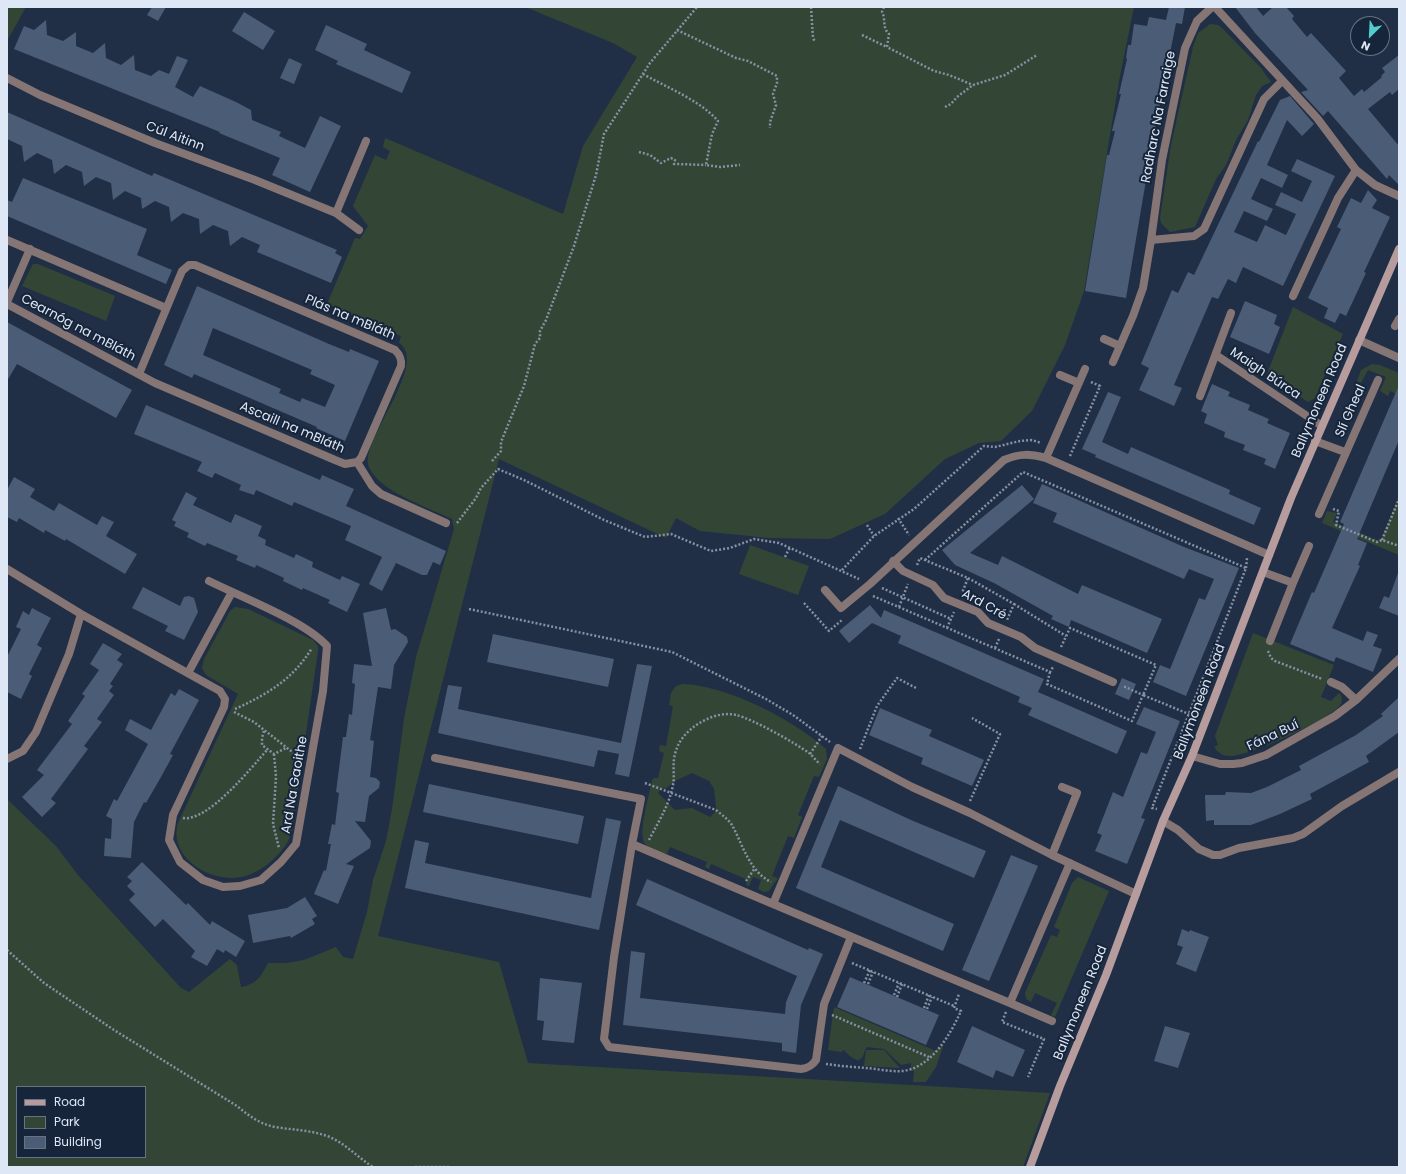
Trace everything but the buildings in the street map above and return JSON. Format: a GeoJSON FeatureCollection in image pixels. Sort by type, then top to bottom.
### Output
{"type":"FeatureCollection","features":[{"type":"Feature","properties":{"kind":"street","name":"Radharc Na Farraige"},"geometry":{"type":"LineString","coordinates":[[1113,362],[1141,296],[1151,240],[1162,160],[1185,48],[1197,21],[1214,7],[1325,127],[1345,157],[1356,170],[1375,185],[1399,196]]}},
{"type":"Feature","properties":{"kind":"street","name":"Cúl Aitinn"},"geometry":{"type":"LineString","coordinates":[[7,78],[40,95],[134,134],[255,180],[336,213],[359,230]]}},
{"type":"Feature","properties":{"kind":"street"},"geometry":{"type":"LineString","coordinates":[[1151,240],[1194,236],[1204,229],[1264,99],[1282,81]]}},
{"type":"Feature","properties":{"kind":"street"},"geometry":{"type":"LineString","coordinates":[[336,213],[366,141]]}},
{"type":"Feature","properties":{"kind":"street"},"geometry":{"type":"LineString","coordinates":[[1293,296],[1338,198],[1356,170]]}},
{"type":"Feature","properties":{"kind":"street"},"geometry":{"type":"LineString","coordinates":[[7,240],[166,308]]}},
{"type":"Feature","properties":{"kind":"street","name":"Cearnóg na mBláth"},"geometry":{"type":"LineString","coordinates":[[30,249],[7,303],[139,374],[166,308],[185,267],[195,265],[203,269]]}},
{"type":"Feature","properties":{"kind":"street","name":"Ballymoneen Road"},"geometry":{"type":"LineString","coordinates":[[1030,1167],[1060,1086],[1106,975],[1164,818],[1192,756],[1263,572],[1268,555],[1315,441],[1398,252]]}},
{"type":"Feature","properties":{"kind":"street","name":"Plás na mBláth"},"geometry":{"type":"LineString","coordinates":[[203,269],[399,353],[402,361],[401,366],[361,458],[357,462]]}},
{"type":"Feature","properties":{"kind":"street","name":"Maigh Búrca"},"geometry":{"type":"LineString","coordinates":[[1200,396],[1232,313]]}},
{"type":"Feature","properties":{"kind":"street"},"geometry":{"type":"LineString","coordinates":[[1104,339],[1120,346]]}},
{"type":"Feature","properties":{"kind":"street"},"geometry":{"type":"LineString","coordinates":[[1359,340],[1399,358]]}},
{"type":"Feature","properties":{"kind":"street","name":"Maigh Búrca"},"geometry":{"type":"LineString","coordinates":[[1216,355],[1322,426]]}},
{"type":"Feature","properties":{"kind":"street"},"geometry":{"type":"LineString","coordinates":[[1046,458],[1085,369]]}},
{"type":"Feature","properties":{"kind":"street","name":"Ascaill na mBláth"},"geometry":{"type":"LineString","coordinates":[[139,374],[163,386],[335,460],[345,464],[357,462],[369,482],[381,494],[446,523]]}},
{"type":"Feature","properties":{"kind":"street"},"geometry":{"type":"LineString","coordinates":[[1060,375],[1080,381]]}},
{"type":"Feature","properties":{"kind":"street","name":"Slí Gheal"},"geometry":{"type":"LineString","coordinates":[[1319,514],[1378,380]]}},
{"type":"Feature","properties":{"kind":"street","name":"Slí Gheal"},"geometry":{"type":"LineString","coordinates":[[1315,441],[1345,452]]}},
{"type":"Feature","properties":{"kind":"street"},"geometry":{"type":"LineString","coordinates":[[825,590],[841,608],[870,584],[893,561],[1004,460],[1016,455],[1026,454],[1046,458],[1268,555]]}},
{"type":"Feature","properties":{"kind":"street"},"geometry":{"type":"LineString","coordinates":[[1270,641],[1309,546]]}},
{"type":"Feature","properties":{"kind":"street","name":"Ard Cré"},"geometry":{"type":"LineString","coordinates":[[893,561],[903,572],[933,585],[944,598],[978,612],[988,623],[1022,637],[1035,648],[1113,682]]}},
{"type":"Feature","properties":{"kind":"street","name":"Ard Na Gaoithe"},"geometry":{"type":"LineString","coordinates":[[7,569],[81,614],[220,691],[225,699],[223,708],[173,815],[169,840],[180,862],[203,880],[223,887],[240,886],[261,880],[281,862],[296,844],[311,768],[323,691],[327,646],[319,637]]}},
{"type":"Feature","properties":{"kind":"street"},"geometry":{"type":"LineString","coordinates":[[1263,572],[1294,583]]}},
{"type":"Feature","properties":{"kind":"street"},"geometry":{"type":"LineString","coordinates":[[209,581],[284,617],[319,637]]}},
{"type":"Feature","properties":{"kind":"street"},"geometry":{"type":"LineString","coordinates":[[188,674],[232,592]]}},
{"type":"Feature","properties":{"kind":"street"},"geometry":{"type":"LineString","coordinates":[[7,759],[23,751],[36,732],[69,654],[81,614]]}},
{"type":"Feature","properties":{"kind":"street","name":"Fána Buí"},"geometry":{"type":"LineString","coordinates":[[1192,756],[1220,764],[1242,763],[1266,755],[1312,731],[1335,716],[1356,700],[1399,659]]}},
{"type":"Feature","properties":{"kind":"street"},"geometry":{"type":"LineString","coordinates":[[1331,682],[1342,686],[1356,700]]}},
{"type":"Feature","properties":{"kind":"street"},"geometry":{"type":"LineString","coordinates":[[773,904],[838,748],[912,788],[965,811],[1052,855],[1136,894]]}},
{"type":"Feature","properties":{"kind":"street"},"geometry":{"type":"LineString","coordinates":[[435,758],[641,800],[632,844],[614,957],[604,1039],[609,1047],[801,1069],[812,1065],[816,1060],[824,1004],[851,937]]}},
{"type":"Feature","properties":{"kind":"street"},"geometry":{"type":"LineString","coordinates":[[1164,818],[1199,849],[1213,855],[1220,855],[1239,848],[1293,838],[1303,834],[1342,806],[1399,772]]}},
{"type":"Feature","properties":{"kind":"street"},"geometry":{"type":"LineString","coordinates":[[1052,855],[1077,793],[1062,787]]}},
{"type":"Feature","properties":{"kind":"street"},"geometry":{"type":"LineString","coordinates":[[632,844],[1052,1021]]}},
{"type":"Feature","properties":{"kind":"street"},"geometry":{"type":"LineString","coordinates":[[1010,1003],[1070,863]]}},
{"type":"Feature","properties":{"kind":"path"},"geometry":{"type":"LineString","coordinates":[[492,461],[501,451],[501,442],[524,386],[536,344],[540,338],[540,331],[546,320],[574,246],[596,175],[604,134],[643,74],[697,7]]}},
{"type":"Feature","properties":{"kind":"path"},"geometry":{"type":"LineString","coordinates":[[811,7],[813,38],[815,42]]}},
{"type":"Feature","properties":{"kind":"path"},"geometry":{"type":"LineString","coordinates":[[884,7],[882,12],[885,18],[885,28],[889,34],[887,47]]}},
{"type":"Feature","properties":{"kind":"path"},"geometry":{"type":"LineString","coordinates":[[677,30],[736,58],[748,61],[777,76],[778,83],[774,94],[776,105],[770,122],[770,128]]}},
{"type":"Feature","properties":{"kind":"path"},"geometry":{"type":"LineString","coordinates":[[862,35],[928,69],[973,85]]}},
{"type":"Feature","properties":{"kind":"path"},"geometry":{"type":"LineString","coordinates":[[945,107],[951,104],[957,97],[973,85],[1005,75],[1037,55]]}},
{"type":"Feature","properties":{"kind":"path"},"geometry":{"type":"LineString","coordinates":[[643,74],[669,87],[708,112],[718,121],[712,134],[706,165]]}},
{"type":"Feature","properties":{"kind":"path"},"geometry":{"type":"LineString","coordinates":[[639,152],[650,155],[661,163],[671,158],[676,160],[674,164],[720,167],[740,165]]}},
{"type":"Feature","properties":{"kind":"path"},"geometry":{"type":"LineString","coordinates":[[1076,459],[1069,455],[1100,386],[1080,381]]}},
{"type":"Feature","properties":{"kind":"path"},"geometry":{"type":"LineString","coordinates":[[842,570],[874,536],[923,502],[984,446],[995,447],[1020,440],[1032,440],[1051,447]]}},
{"type":"Feature","properties":{"kind":"path"},"geometry":{"type":"LineString","coordinates":[[446,523],[456,524],[476,498],[481,488],[498,469],[524,480],[604,520],[645,537],[671,534],[711,550],[730,548],[754,539],[780,543],[870,584],[951,618]]}},
{"type":"Feature","properties":{"kind":"path"},"geometry":{"type":"LineString","coordinates":[[925,560],[1023,472],[1246,568]]}},
{"type":"Feature","properties":{"kind":"path"},"geometry":{"type":"LineString","coordinates":[[1382,540],[1399,499]]}},
{"type":"Feature","properties":{"kind":"path"},"geometry":{"type":"LineString","coordinates":[[1323,504],[1339,511],[1336,525],[1377,542],[1382,540],[1399,546]]}},
{"type":"Feature","properties":{"kind":"path"},"geometry":{"type":"LineString","coordinates":[[898,518],[914,542]]}},
{"type":"Feature","properties":{"kind":"path"},"geometry":{"type":"LineString","coordinates":[[867,525],[874,536]]}},
{"type":"Feature","properties":{"kind":"path"},"geometry":{"type":"LineString","coordinates":[[1164,818],[1152,808],[1246,568],[1247,546]]}},
{"type":"Feature","properties":{"kind":"path"},"geometry":{"type":"LineString","coordinates":[[785,557],[790,547]]}},
{"type":"Feature","properties":{"kind":"path"},"geometry":{"type":"LineString","coordinates":[[968,578],[1066,636]]}},
{"type":"Feature","properties":{"kind":"path"},"geometry":{"type":"LineString","coordinates":[[995,648],[1014,604]]}},
{"type":"Feature","properties":{"kind":"path"},"geometry":{"type":"LineString","coordinates":[[469,609],[672,652],[793,714],[838,748]]}},
{"type":"Feature","properties":{"kind":"path"},"geometry":{"type":"LineString","coordinates":[[311,768],[264,731],[239,713],[232,711],[278,687],[304,661],[319,637]]}},
{"type":"Feature","properties":{"kind":"path"},"geometry":{"type":"LineString","coordinates":[[1270,641],[1268,654],[1271,658],[1331,682]]}},
{"type":"Feature","properties":{"kind":"path"},"geometry":{"type":"LineString","coordinates":[[1050,672],[1046,684],[1132,721],[1143,695],[1113,682]]}},
{"type":"Feature","properties":{"kind":"path"},"geometry":{"type":"LineString","coordinates":[[856,758],[878,706],[897,678],[916,688]]}},
{"type":"Feature","properties":{"kind":"path"},"geometry":{"type":"LineString","coordinates":[[645,850],[665,812],[671,794],[675,754],[680,740],[691,729],[705,720],[720,715],[736,715],[751,721],[810,754],[818,763],[830,768]]}},
{"type":"Feature","properties":{"kind":"path"},"geometry":{"type":"LineString","coordinates":[[965,811],[1000,734],[972,718]]}},
{"type":"Feature","properties":{"kind":"path"},"geometry":{"type":"LineString","coordinates":[[264,731],[262,745],[274,754]]}},
{"type":"Feature","properties":{"kind":"path"},"geometry":{"type":"LineString","coordinates":[[810,754],[822,736]]}},
{"type":"Feature","properties":{"kind":"path"},"geometry":{"type":"LineString","coordinates":[[274,754],[287,748]]}},
{"type":"Feature","properties":{"kind":"path"},"geometry":{"type":"LineString","coordinates":[[173,815],[186,818],[194,817],[219,802],[267,750]]}},
{"type":"Feature","properties":{"kind":"path"},"geometry":{"type":"LineString","coordinates":[[274,754],[276,777],[273,824],[281,862]]}},
{"type":"Feature","properties":{"kind":"path"},"geometry":{"type":"LineString","coordinates":[[645,783],[716,810],[732,825],[742,850],[755,868],[769,881],[780,886]]}},
{"type":"Feature","properties":{"kind":"path"},"geometry":{"type":"LineString","coordinates":[[742,891],[747,879],[755,868]]}},
{"type":"Feature","properties":{"kind":"path"},"geometry":{"type":"LineString","coordinates":[[7,950],[44,983],[114,1030],[237,1106],[253,1118],[275,1127],[307,1130],[326,1135],[340,1141],[358,1158],[373,1167]]}},
{"type":"Feature","properties":{"kind":"path"},"geometry":{"type":"LineString","coordinates":[[816,1060],[827,1064],[903,1071],[921,1064],[929,1057],[947,1037],[961,1011],[954,1008],[954,1006],[851,962],[853,957],[845,954]]}},
{"type":"Feature","properties":{"kind":"path"},"geometry":{"type":"LineString","coordinates":[[864,983],[870,970]]}},
{"type":"Feature","properties":{"kind":"path"},"geometry":{"type":"LineString","coordinates":[[868,984],[873,972]]}},
{"type":"Feature","properties":{"kind":"path"},"geometry":{"type":"LineString","coordinates":[[895,996],[901,983]]}},
{"type":"Feature","properties":{"kind":"path"},"geometry":{"type":"LineString","coordinates":[[954,1006],[964,984]]}},
{"type":"Feature","properties":{"kind":"path"},"geometry":{"type":"LineString","coordinates":[[925,1009],[931,996]]}},
{"type":"Feature","properties":{"kind":"path"},"geometry":{"type":"LineString","coordinates":[[1010,1003],[1002,1022],[1044,1039],[1028,1077]]}},
{"type":"Feature","properties":{"kind":"path"},"geometry":{"type":"LineString","coordinates":[[822,1013],[829,1014],[929,1057]]}},
{"type":"Feature","properties":{"kind":"path"},"geometry":{"type":"LineString","coordinates":[[415,1167],[451,1167]]}},
{"type":"Feature","properties":{"kind":"green space"},"geometry":{"type":"Polygon","coordinates":[[[7,7],[26,7],[7,41],[7,7]]]}},
{"type":"Feature","properties":{"kind":"green space"},"geometry":{"type":"Polygon","coordinates":[[[525,7],[1134,7],[1119,81],[1084,291],[1065,345],[1032,411],[1001,441],[979,443],[945,459],[885,514],[830,539],[769,538],[700,531],[676,518],[666,538],[499,459],[378,936],[499,962],[528,1063],[1050,1093],[1023,1167],[7,1167],[7,799],[56,846],[78,875],[181,988],[189,992],[230,959],[237,965],[241,987],[255,982],[268,963],[287,963],[304,960],[336,947],[343,957],[353,959],[367,912],[373,880],[386,841],[392,809],[404,719],[416,657],[454,529],[452,519],[410,500],[388,488],[373,474],[368,466],[369,451],[401,382],[406,366],[406,353],[399,343],[401,336],[327,304],[355,238],[360,239],[368,226],[353,206],[375,155],[386,160],[390,151],[383,147],[385,138],[563,214],[583,146],[637,57],[613,43],[525,7]]]}},
{"type":"Feature","properties":{"kind":"green space"},"geometry":{"type":"Polygon","coordinates":[[[1210,24],[1221,27],[1261,68],[1271,82],[1262,86],[1256,95],[1248,120],[1236,140],[1226,165],[1216,179],[1195,227],[1170,232],[1161,223],[1160,218],[1171,145],[1193,47],[1198,33],[1210,24]]]}},
{"type":"Feature","properties":{"kind":"green space"},"geometry":{"type":"Polygon","coordinates":[[[33,264],[38,264],[115,296],[106,321],[22,286],[33,264]]]}},
{"type":"Feature","properties":{"kind":"green space"},"geometry":{"type":"Polygon","coordinates":[[[1293,307],[1343,334],[1315,398],[1308,402],[1267,374],[1293,307]]]}},
{"type":"Feature","properties":{"kind":"green space"},"geometry":{"type":"Polygon","coordinates":[[[1372,364],[1380,365],[1399,373],[1399,395],[1390,391],[1388,396],[1380,391],[1386,377],[1368,370],[1361,383],[1357,381],[1361,370],[1372,364]]]}},
{"type":"Feature","properties":{"kind":"green space"},"geometry":{"type":"Polygon","coordinates":[[[1399,497],[1399,555],[1322,523],[1327,511],[1337,513],[1333,522],[1377,540],[1381,539],[1399,497]]]}},
{"type":"Feature","properties":{"kind":"green space"},"geometry":{"type":"Polygon","coordinates":[[[750,545],[809,566],[798,595],[739,574],[750,545]]]}},
{"type":"Feature","properties":{"kind":"green space"},"geometry":{"type":"Polygon","coordinates":[[[235,607],[248,609],[313,640],[318,646],[318,651],[293,823],[287,844],[266,866],[260,870],[241,877],[229,878],[205,872],[194,865],[179,847],[177,836],[178,823],[238,694],[206,675],[202,668],[204,659],[230,611],[235,607]]]}},
{"type":"Feature","properties":{"kind":"green space"},"geometry":{"type":"Polygon","coordinates":[[[1253,633],[1334,665],[1321,697],[1331,701],[1339,693],[1342,700],[1341,704],[1335,710],[1307,727],[1253,751],[1227,756],[1217,751],[1214,747],[1218,745],[1215,736],[1253,633]]]}},
{"type":"Feature","properties":{"kind":"green space"},"geometry":{"type":"Polygon","coordinates":[[[683,684],[700,686],[719,690],[739,697],[778,716],[826,749],[827,759],[819,777],[814,776],[798,815],[802,817],[794,838],[788,836],[772,876],[778,878],[769,891],[764,892],[758,889],[761,880],[753,877],[749,886],[746,885],[748,880],[711,864],[709,869],[705,867],[707,862],[670,847],[667,854],[652,849],[645,844],[642,832],[643,823],[652,780],[654,778],[658,778],[664,753],[659,751],[660,745],[666,746],[673,706],[669,705],[671,693],[676,686],[683,684]],[[692,773],[677,780],[665,789],[661,788],[658,793],[675,810],[692,808],[710,817],[715,812],[716,807],[714,789],[709,781],[692,773]]]}},
{"type":"Feature","properties":{"kind":"green space"},"geometry":{"type":"Polygon","coordinates":[[[1078,877],[1109,891],[1055,1017],[1051,1015],[1057,1003],[1035,993],[1031,1002],[1026,999],[1025,993],[1051,935],[1057,937],[1060,930],[1054,927],[1072,883],[1078,877]]]}},
{"type":"Feature","properties":{"kind":"green space"},"geometry":{"type":"Polygon","coordinates":[[[834,1007],[936,1051],[944,1044],[936,1067],[926,1082],[913,1082],[914,1071],[911,1070],[911,1063],[901,1065],[884,1049],[867,1047],[861,1059],[858,1060],[850,1056],[844,1050],[841,1052],[828,1050],[834,1007]]]}},
{"type":"Feature","properties":{"kind":"green space"},"geometry":{"type":"Polygon","coordinates":[[[866,1050],[884,1050],[900,1068],[864,1066],[866,1050]]]}}]}
